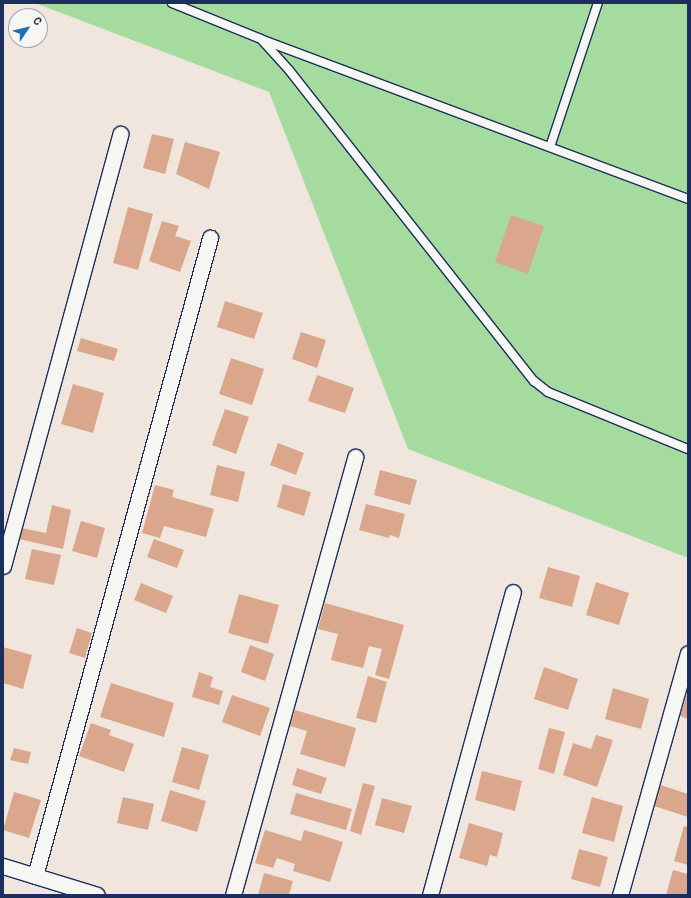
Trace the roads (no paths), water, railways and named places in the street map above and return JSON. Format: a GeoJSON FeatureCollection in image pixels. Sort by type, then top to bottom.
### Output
{"type":"FeatureCollection","features":[{"type":"Feature","properties":{"kind":"street"},"geometry":{"type":"LineString","coordinates":[[3,566],[120,134]]}},
{"type":"Feature","properties":{"kind":"street"},"geometry":{"type":"LineString","coordinates":[[35,876],[210,238]]}},
{"type":"Feature","properties":{"kind":"street"},"geometry":{"type":"LineString","coordinates":[[233,895],[355,457]]}},
{"type":"Feature","properties":{"kind":"street"},"geometry":{"type":"LineString","coordinates":[[430,895],[513,592]]}},
{"type":"Feature","properties":{"kind":"street"},"geometry":{"type":"LineString","coordinates":[[620,895],[688,653]]}},
{"type":"Feature","properties":{"kind":"street"},"geometry":{"type":"LineString","coordinates":[[3,866],[97,895]]}},
{"type":"Feature","properties":{"kind":"lane"},"geometry":{"type":"LineString","coordinates":[[172,3],[261,39],[688,199]]}},
{"type":"Feature","properties":{"kind":"lane"},"geometry":{"type":"LineString","coordinates":[[550,147],[598,3]]}},
{"type":"Feature","properties":{"kind":"lane"},"geometry":{"type":"LineString","coordinates":[[261,39],[289,70],[534,381],[548,392],[688,449]]}}]}
